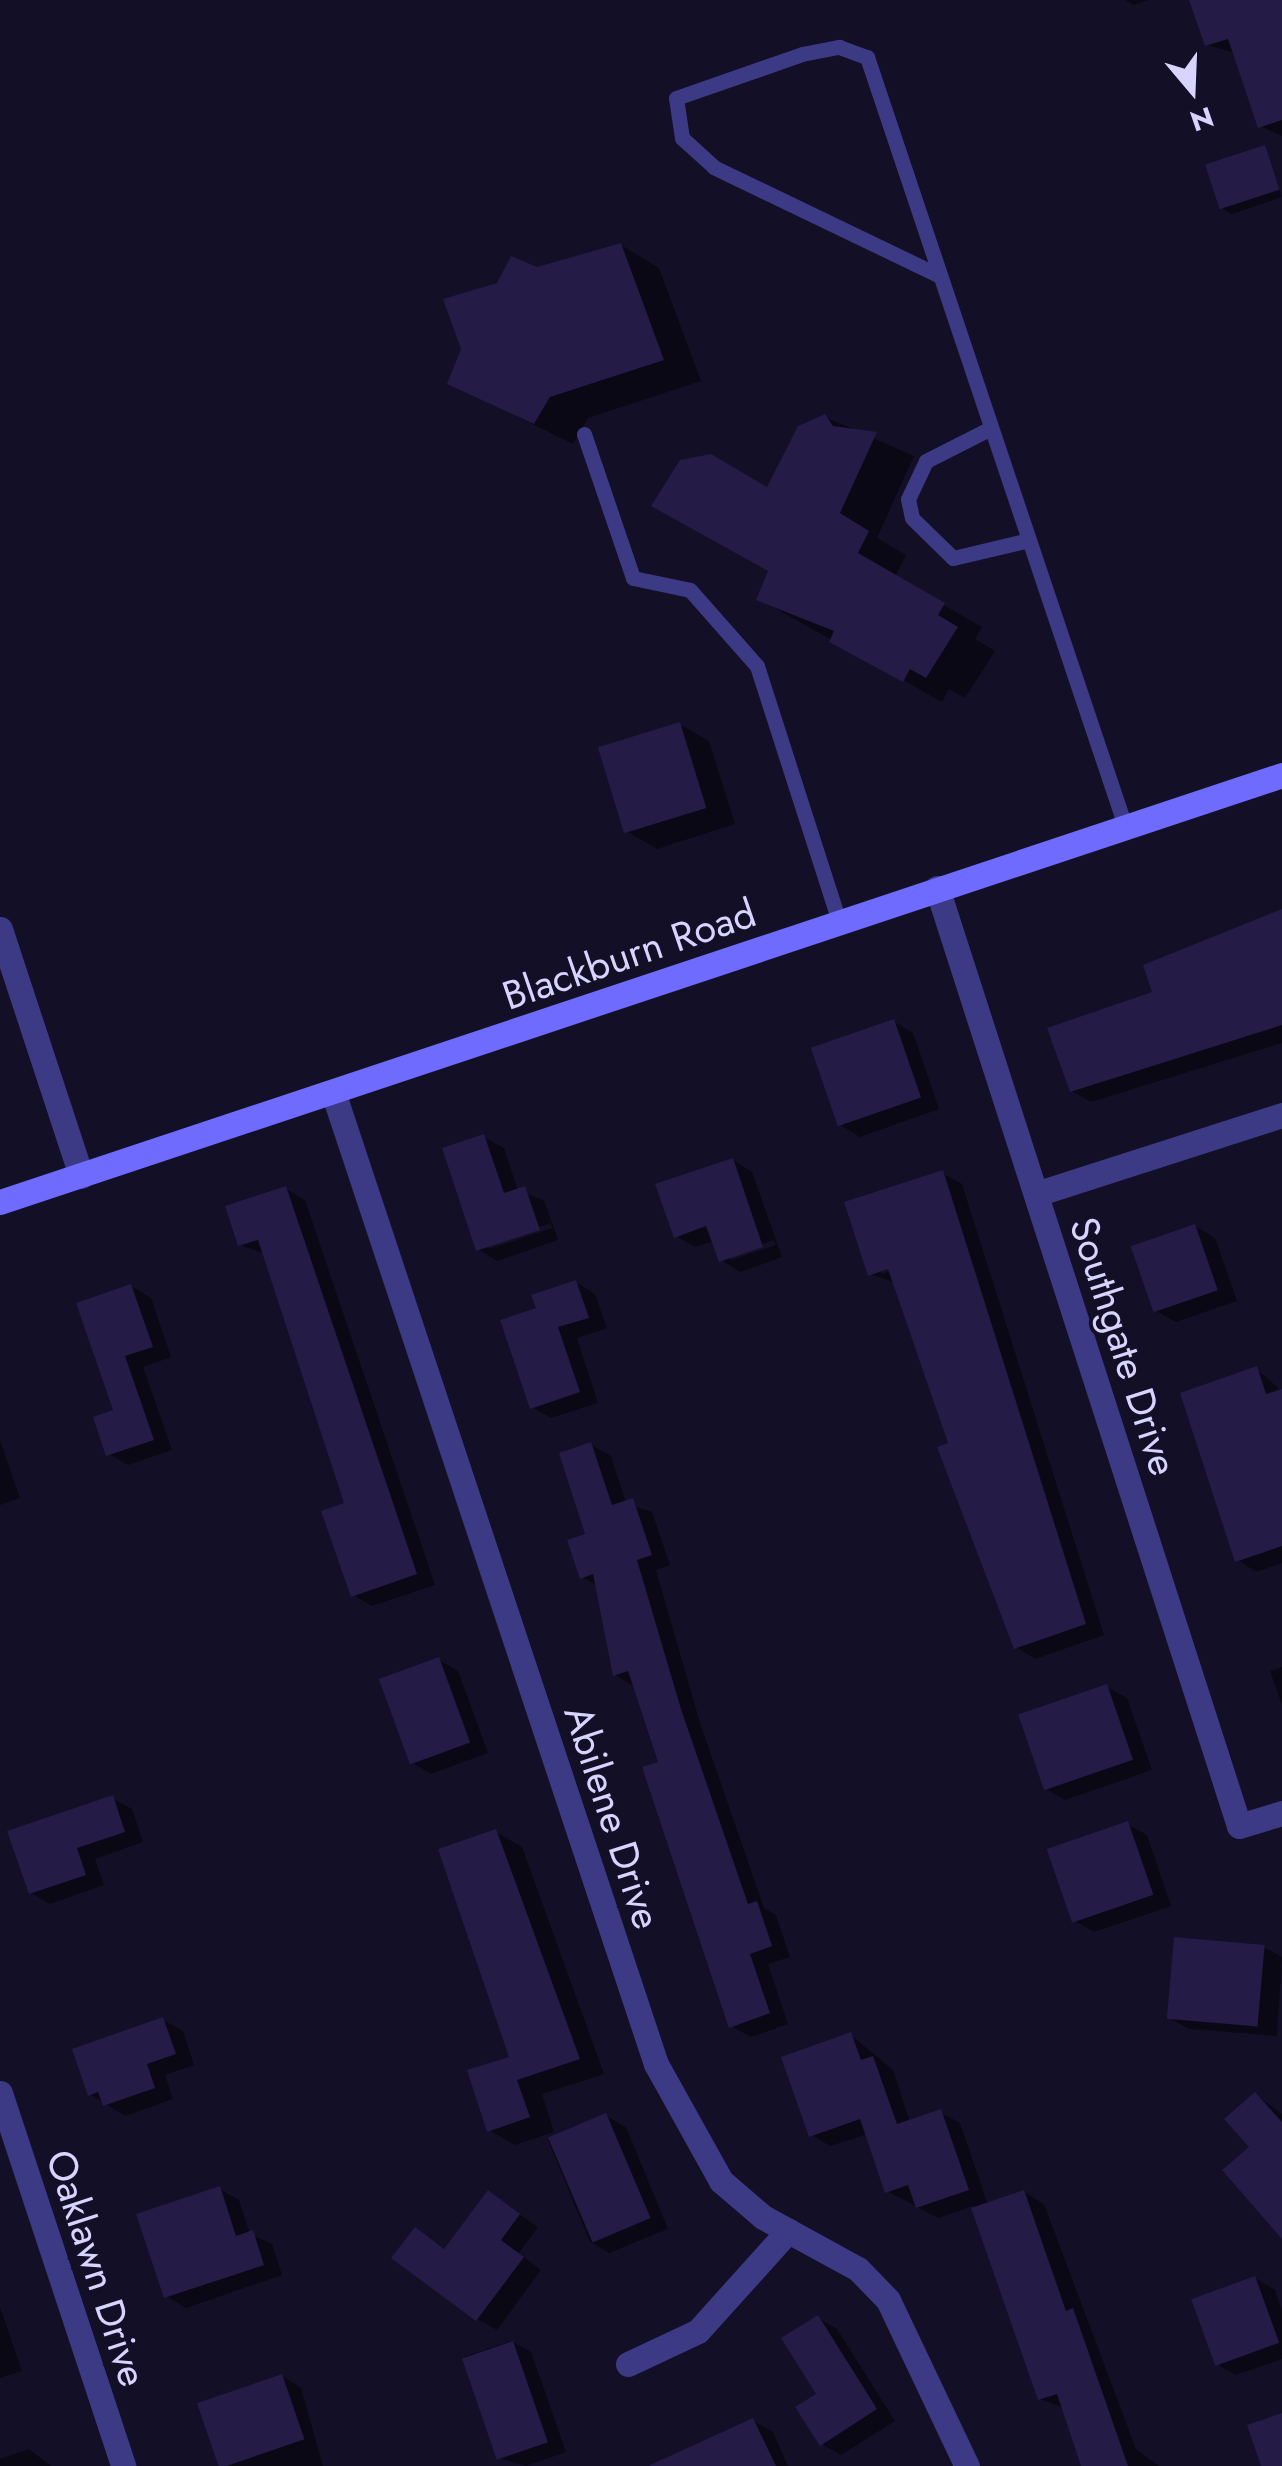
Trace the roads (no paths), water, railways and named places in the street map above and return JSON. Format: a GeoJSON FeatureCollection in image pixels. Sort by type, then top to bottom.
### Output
{"type":"FeatureCollection","features":[{"type":"Feature","properties":{"kind":"main road","name":"Blackburn Road"},"geometry":{"type":"LineString","coordinates":[[0,1202],[334,1095],[1282,774]]}},
{"type":"Feature","properties":{"kind":"street","name":"Southgate Drive"},"geometry":{"type":"LineString","coordinates":[[937,888],[1238,1826],[1282,1812]]}},
{"type":"Feature","properties":{"kind":"street"},"geometry":{"type":"LineString","coordinates":[[0,930],[81,1176]]}},
{"type":"Feature","properties":{"kind":"street","name":"Abilene Drive"},"geometry":{"type":"LineString","coordinates":[[334,1095],[656,2064],[721,2181],[788,2231],[858,2269],[888,2300],[967,2466]]}},
{"type":"Feature","properties":{"kind":"street"},"geometry":{"type":"LineString","coordinates":[[1036,1194],[1282,1115]]}},
{"type":"Feature","properties":{"kind":"street","name":"Oaklawn Drive"},"geometry":{"type":"LineString","coordinates":[[0,2093],[123,2466]]}},
{"type":"Feature","properties":{"kind":"street"},"geometry":{"type":"LineString","coordinates":[[628,2364],[698,2331],[788,2231]]}},
{"type":"Feature","properties":{"kind":"lane"},"geometry":{"type":"LineString","coordinates":[[940,276],[714,167],[682,138],[676,98],[802,54],[839,47],[867,57],[1125,826]]}},
{"type":"Feature","properties":{"kind":"lane"},"geometry":{"type":"LineString","coordinates":[[991,428],[926,462],[908,499],[912,518],[953,558],[1029,540]]}},
{"type":"Feature","properties":{"kind":"lane"},"geometry":{"type":"LineString","coordinates":[[584,434],[633,578],[690,590],[757,666],[839,922]]}}]}
